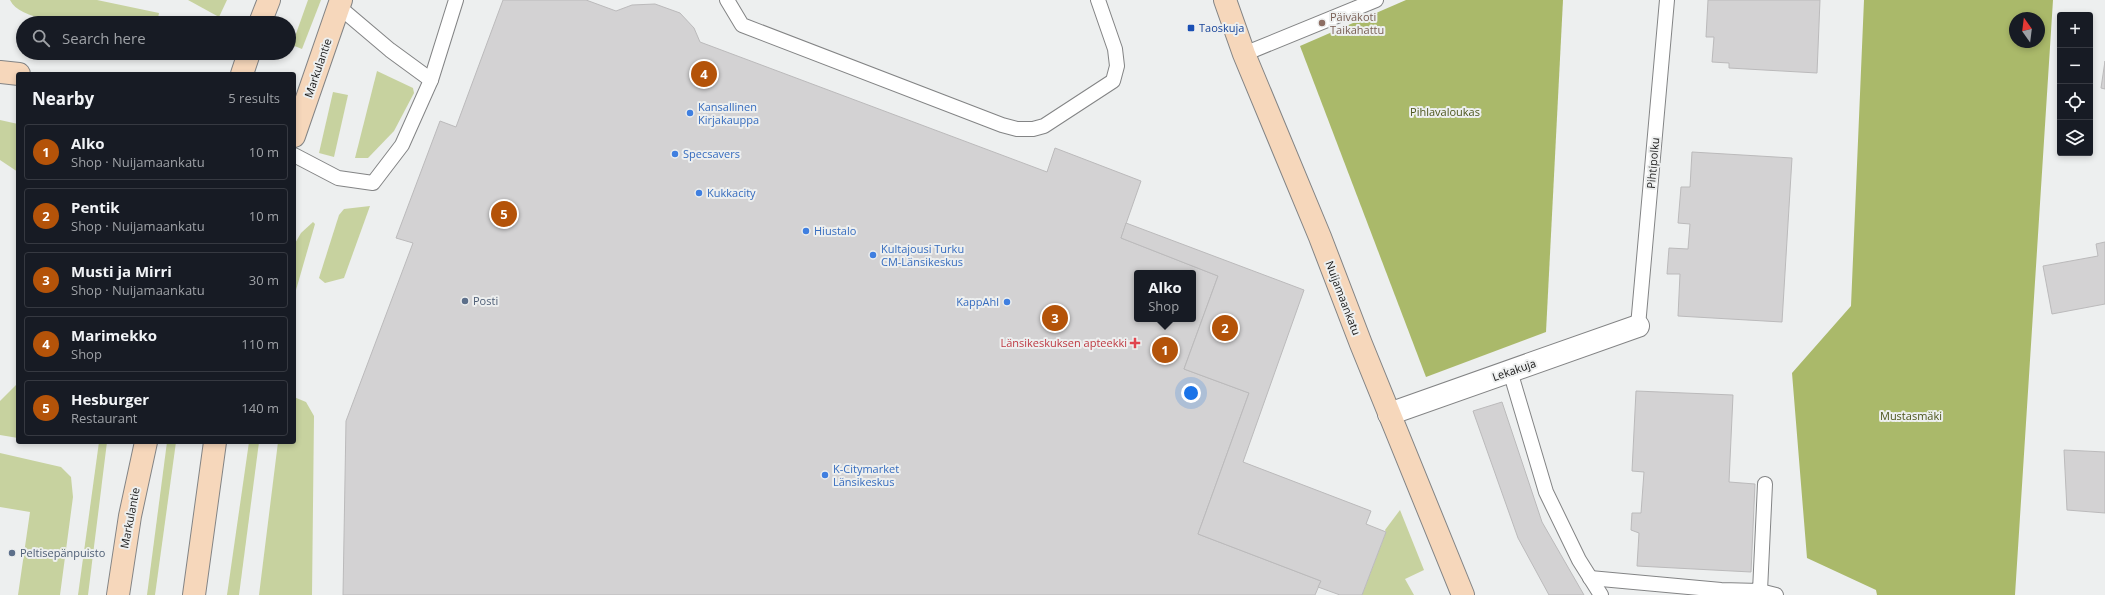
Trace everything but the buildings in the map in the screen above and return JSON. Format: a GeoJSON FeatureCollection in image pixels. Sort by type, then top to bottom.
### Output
{"type":"FeatureCollection","features":[{"type":"Feature","properties":{"kind":"main road"},"geometry":{"type":"LineString","coordinates":[[263,16],[269,0]]}},
{"type":"Feature","properties":{"kind":"main road","name":"Nuijamaankatu"},"geometry":{"type":"LineString","coordinates":[[1225,0],[1244,54],[1320,237],[1389,414],[1463,595]]}},
{"type":"Feature","properties":{"kind":"main road","name":"Markulantie"},"geometry":{"type":"LineString","coordinates":[[296,130],[340,3]]}},
{"type":"Feature","properties":{"kind":"main road"},"geometry":{"type":"LineString","coordinates":[[243,72],[247,60]]}},
{"type":"Feature","properties":{"kind":"main road"},"geometry":{"type":"LineString","coordinates":[[0,72],[16,74]]}},
{"type":"Feature","properties":{"kind":"main road","name":"Markulantie"},"geometry":{"type":"LineString","coordinates":[[118,595],[130,516],[146,444]]}},
{"type":"Feature","properties":{"kind":"main road"},"geometry":{"type":"LineString","coordinates":[[194,595],[215,444]]}},
{"type":"Feature","properties":{"kind":"street","name":"Lekakuja"},"geometry":{"type":"LineString","coordinates":[[1389,414],[1638,326]]}},
{"type":"Feature","properties":{"kind":"lane"},"geometry":{"type":"LineString","coordinates":[[296,156],[338,178],[373,183],[402,144],[431,80],[456,0]]}},
{"type":"Feature","properties":{"kind":"lane"},"geometry":{"type":"LineString","coordinates":[[728,0],[742,25],[963,111],[1017,129],[1044,126],[1112,81],[1117,66],[1115,49],[1098,0]]}},
{"type":"Feature","properties":{"kind":"lane"},"geometry":{"type":"LineString","coordinates":[[1244,54],[1376,0]]}},
{"type":"Feature","properties":{"kind":"lane","name":"Pihtipolku"},"geometry":{"type":"LineString","coordinates":[[1638,326],[1667,0]]}},
{"type":"Feature","properties":{"kind":"lane"},"geometry":{"type":"LineString","coordinates":[[340,3],[390,50],[431,80]]}},
{"type":"Feature","properties":{"kind":"lane"},"geometry":{"type":"LineString","coordinates":[[1510,371],[1546,492],[1579,560],[1601,595]]}},
{"type":"Feature","properties":{"kind":"lane"},"geometry":{"type":"LineString","coordinates":[[1760,591],[1765,484]]}},
{"type":"Feature","properties":{"kind":"lane"},"geometry":{"type":"LineString","coordinates":[[1590,578],[1720,590],[1760,591],[1776,595]]}},
{"type":"Feature","properties":{"kind":"green space"},"geometry":{"type":"Polygon","coordinates":[[[10,0],[97,0],[159,13],[158,16],[33,16],[19,10],[10,0]]]}},
{"type":"Feature","properties":{"kind":"green space"},"geometry":{"type":"Polygon","coordinates":[[[188,0],[227,0],[219,16],[188,0]]]}},
{"type":"Feature","properties":{"kind":"green space"},"geometry":{"type":"Polygon","coordinates":[[[308,0],[321,0],[302,49],[296,47],[296,34],[308,0]]]}},
{"type":"Feature","properties":{"kind":"green space","name":"Pihlavaloukas"},"geometry":{"type":"Polygon","coordinates":[[[1406,0],[1563,0],[1546,332],[1426,377],[1300,46],[1406,0]]]}},
{"type":"Feature","properties":{"kind":"green space","name":"Mustasmäki"},"geometry":{"type":"Polygon","coordinates":[[[1864,0],[2053,0],[2015,595],[1877,595],[1876,590],[1807,558],[1792,373],[1851,306],[1864,0]]]}},
{"type":"Feature","properties":{"kind":"green space"},"geometry":{"type":"Polygon","coordinates":[[[377,71],[413,88],[414,93],[394,131],[368,158],[355,158],[377,71]]]}},
{"type":"Feature","properties":{"kind":"green space"},"geometry":{"type":"Polygon","coordinates":[[[333,92],[348,95],[334,157],[319,153],[333,92]]]}},
{"type":"Feature","properties":{"kind":"green space"},"geometry":{"type":"Polygon","coordinates":[[[0,120],[16,124],[16,171],[0,160],[0,120]]]}},
{"type":"Feature","properties":{"kind":"green space"},"geometry":{"type":"Polygon","coordinates":[[[370,206],[344,278],[325,283],[319,278],[339,215],[344,209],[370,206]]]}},
{"type":"Feature","properties":{"kind":"green space"},"geometry":{"type":"Polygon","coordinates":[[[313,222],[315,224],[296,290],[296,242],[301,233],[313,222]]]}},
{"type":"Feature","properties":{"kind":"green space"},"geometry":{"type":"Polygon","coordinates":[[[16,385],[16,438],[0,435],[0,401],[16,385]]]}},
{"type":"Feature","properties":{"kind":"green space"},"geometry":{"type":"Polygon","coordinates":[[[296,398],[306,402],[314,416],[312,595],[259,595],[278,444],[296,444],[296,398]]]}},
{"type":"Feature","properties":{"kind":"green space"},"geometry":{"type":"Polygon","coordinates":[[[99,444],[107,444],[88,595],[78,595],[99,444]]]}},
{"type":"Feature","properties":{"kind":"green space"},"geometry":{"type":"Polygon","coordinates":[[[167,444],[176,444],[155,595],[147,595],[167,444]]]}},
{"type":"Feature","properties":{"kind":"green space"},"geometry":{"type":"Polygon","coordinates":[[[249,444],[259,444],[239,595],[227,595],[249,444]]]}},
{"type":"Feature","properties":{"kind":"green space"},"geometry":{"type":"Polygon","coordinates":[[[0,453],[61,467],[71,477],[73,497],[60,595],[18,595],[30,512],[0,507],[0,453]]]}},
{"type":"Feature","properties":{"kind":"green space"},"geometry":{"type":"Polygon","coordinates":[[[1400,510],[1424,570],[1405,579],[1414,595],[1362,595],[1386,532],[1385,530],[1400,510]]]}},
{"type":"Feature","properties":{"kind":"place","name":"Päiväkoti Taikahattu"},"geometry":{"type":"Point","coordinates":[1322,23]}},
{"type":"Feature","properties":{"kind":"place","name":"Taoskuja"},"geometry":{"type":"Point","coordinates":[1191,28]}},
{"type":"Feature","properties":{"kind":"place","name":"Marimekko"},"geometry":{"type":"Point","coordinates":[704,74]}},
{"type":"Feature","properties":{"kind":"place","name":"Kansallinen Kirjakauppa"},"geometry":{"type":"Point","coordinates":[690,113]}},
{"type":"Feature","properties":{"kind":"place","name":"Specsavers"},"geometry":{"type":"Point","coordinates":[675,154]}},
{"type":"Feature","properties":{"kind":"place","name":"Kukkacity"},"geometry":{"type":"Point","coordinates":[699,193]}},
{"type":"Feature","properties":{"kind":"place","name":"Hesburger"},"geometry":{"type":"Point","coordinates":[504,214]}},
{"type":"Feature","properties":{"kind":"place","name":"Hiustalo"},"geometry":{"type":"Point","coordinates":[806,231]}},
{"type":"Feature","properties":{"kind":"place","name":"Kultajousi Turku CM-Länsikeskus"},"geometry":{"type":"Point","coordinates":[873,255]}},
{"type":"Feature","properties":{"kind":"place","name":"Posti"},"geometry":{"type":"Point","coordinates":[465,301]}},
{"type":"Feature","properties":{"kind":"place","name":"KappAhl"},"geometry":{"type":"Point","coordinates":[1007,302]}},
{"type":"Feature","properties":{"kind":"place","name":"Musti ja Mirri"},"geometry":{"type":"Point","coordinates":[1055,318]}},
{"type":"Feature","properties":{"kind":"place","name":"Pentik"},"geometry":{"type":"Point","coordinates":[1225,328]}},
{"type":"Feature","properties":{"kind":"place","name":"Länsikeskuksen apteekki"},"geometry":{"type":"Point","coordinates":[1135,343]}},
{"type":"Feature","properties":{"kind":"place","name":"Alko"},"geometry":{"type":"Point","coordinates":[1165,350]}},
{"type":"Feature","properties":{"kind":"place","name":"K-Citymarket Länsikeskus"},"geometry":{"type":"Point","coordinates":[825,475]}},
{"type":"Feature","properties":{"kind":"place","name":"Peltisepänpuisto"},"geometry":{"type":"Point","coordinates":[12,553]}}]}
